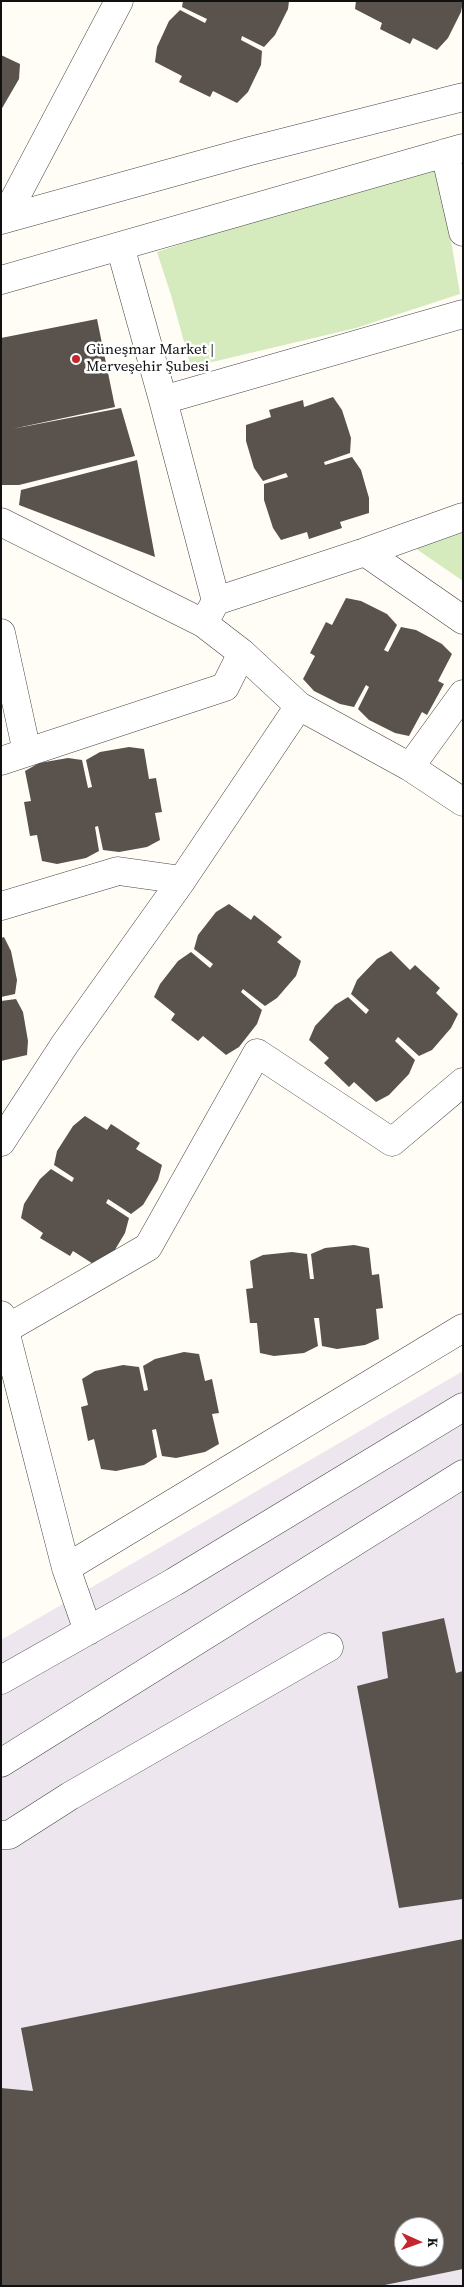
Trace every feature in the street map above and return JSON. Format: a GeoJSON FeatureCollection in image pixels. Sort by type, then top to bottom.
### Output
{"type":"FeatureCollection","features":[{"type":"Feature","properties":{"kind":"street"},"geometry":{"type":"LineString","coordinates":[[3,219],[120,1]]}},
{"type":"Feature","properties":{"kind":"street"},"geometry":{"type":"LineString","coordinates":[[3,219],[250,151],[463,97]]}},
{"type":"Feature","properties":{"kind":"street"},"geometry":{"type":"LineString","coordinates":[[1,280],[454,151],[463,232]]}},
{"type":"Feature","properties":{"kind":"street"},"geometry":{"type":"LineString","coordinates":[[120,246],[164,400],[210,612],[242,653],[299,706],[410,768],[463,802]]}},
{"type":"Feature","properties":{"kind":"street"},"geometry":{"type":"LineString","coordinates":[[164,400],[463,314]]}},
{"type":"Feature","properties":{"kind":"street"},"geometry":{"type":"LineString","coordinates":[[1,522],[210,612],[463,517]]}},
{"type":"Feature","properties":{"kind":"street"},"geometry":{"type":"LineString","coordinates":[[366,552],[463,620]]}},
{"type":"Feature","properties":{"kind":"street"},"geometry":{"type":"LineString","coordinates":[[1,633],[27,752]]}},
{"type":"Feature","properties":{"kind":"street"},"geometry":{"type":"LineString","coordinates":[[1,761],[225,687],[242,653]]}},
{"type":"Feature","properties":{"kind":"street"},"geometry":{"type":"LineString","coordinates":[[410,768],[463,694]]}},
{"type":"Feature","properties":{"kind":"street"},"geometry":{"type":"LineString","coordinates":[[1,1142],[65,1044],[182,880],[299,706]]}},
{"type":"Feature","properties":{"kind":"street"},"geometry":{"type":"LineString","coordinates":[[1,906],[118,871],[182,880]]}},
{"type":"Feature","properties":{"kind":"street"},"geometry":{"type":"LineString","coordinates":[[88,1631],[66,1568],[4,1322],[148,1247],[257,1053],[392,1142],[463,1082]]}},
{"type":"Feature","properties":{"kind":"street"},"geometry":{"type":"LineString","coordinates":[[66,1568],[463,1328]]}},
{"type":"Feature","properties":{"kind":"street"},"geometry":{"type":"LineString","coordinates":[[1,1680],[174,1582],[463,1407]]}},
{"type":"Feature","properties":{"kind":"street"},"geometry":{"type":"LineString","coordinates":[[1,1763],[463,1474]]}},
{"type":"Feature","properties":{"kind":"street"},"geometry":{"type":"LineString","coordinates":[[1,1835],[9,1835],[70,1796],[329,1647]]}},
{"type":"Feature","properties":{"kind":"shaded area"},"geometry":{"type":"Polygon","coordinates":[[[463,1371],[463,2286],[1,2286],[1,1640],[463,1371]]]}},
{"type":"Feature","properties":{"kind":"green space"},"geometry":{"type":"Polygon","coordinates":[[[439,169],[460,294],[356,328],[191,367],[157,252],[294,207],[439,169]]]}},
{"type":"Feature","properties":{"kind":"green space"},"geometry":{"type":"Polygon","coordinates":[[[463,529],[463,581],[412,546],[463,529]]]}},
{"type":"Feature","properties":{"kind":"building"},"geometry":{"type":"Polygon","coordinates":[[[183,1],[289,1],[288,9],[275,35],[264,47],[242,36],[241,40],[262,51],[261,65],[248,92],[237,103],[213,91],[210,97],[179,82],[182,76],[155,62],[157,47],[169,21],[180,10],[205,23],[207,19],[182,7],[183,1]]]}},
{"type":"Feature","properties":{"kind":"building"},"geometry":{"type":"Polygon","coordinates":[[[356,1],[463,1],[461,12],[448,38],[437,50],[413,38],[410,44],[380,29],[382,23],[355,9],[356,1]]]}},
{"type":"Feature","properties":{"kind":"building"},"geometry":{"type":"Polygon","coordinates":[[[1,55],[20,64],[19,79],[1,110],[1,55]]]}},
{"type":"Feature","properties":{"kind":"building"},"geometry":{"type":"Polygon","coordinates":[[[97,319],[115,407],[12,429],[121,408],[135,456],[19,485],[1,485],[1,338],[97,319]]]}},
{"type":"Feature","properties":{"kind":"building"},"geometry":{"type":"Polygon","coordinates":[[[333,397],[342,410],[351,438],[350,453],[324,462],[325,465],[352,457],[361,470],[369,498],[369,513],[340,522],[342,528],[309,539],[307,532],[281,540],[273,528],[264,500],[264,484],[288,477],[286,473],[263,481],[254,468],[246,441],[246,425],[271,417],[269,410],[303,400],[304,407],[333,397]]]}},
{"type":"Feature","properties":{"kind":"building"},"geometry":{"type":"Polygon","coordinates":[[[137,460],[155,557],[19,505],[21,490],[137,460]]]}},
{"type":"Feature","properties":{"kind":"building"},"geometry":{"type":"Polygon","coordinates":[[[346,598],[361,601],[387,614],[397,625],[384,650],[388,652],[401,627],[416,630],[442,644],[452,654],[438,681],[444,684],[427,715],[422,712],[409,736],[395,733],[369,720],[358,709],[369,687],[366,685],[354,707],[340,704],[314,691],[303,679],[315,656],[310,653],[326,622],[332,625],[346,598]]]}},
{"type":"Feature","properties":{"kind":"building"},"geometry":{"type":"Polygon","coordinates":[[[129,747],[144,749],[149,779],[156,778],[162,812],[155,813],[160,840],[147,847],[119,852],[103,850],[98,826],[95,827],[99,851],[86,858],[57,864],[42,861],[37,835],[30,836],[24,802],[31,801],[25,771],[39,763],[68,758],[82,760],[88,788],[92,787],[86,760],[100,752],[129,747]]]}},
{"type":"Feature","properties":{"kind":"building"},"geometry":{"type":"Polygon","coordinates":[[[229,904],[251,920],[254,915],[282,937],[277,942],[301,961],[296,976],[277,998],[265,1006],[243,989],[241,992],[262,1010],[257,1024],[239,1047],[226,1055],[203,1036],[198,1041],[171,1020],[175,1014],[154,997],[160,984],[178,961],[191,952],[210,968],[213,964],[194,949],[198,935],[216,912],[229,904]]]}},
{"type":"Feature","properties":{"kind":"building"},"geometry":{"type":"Polygon","coordinates":[[[4,937],[11,951],[17,980],[15,994],[1,997],[1,938],[4,937]]]}},
{"type":"Feature","properties":{"kind":"building"},"geometry":{"type":"Polygon","coordinates":[[[391,951],[410,970],[415,965],[440,988],[436,993],[458,1014],[451,1028],[432,1050],[419,1056],[398,1037],[395,1041],[415,1060],[409,1074],[389,1095],[376,1102],[354,1082],[349,1087],[324,1063],[329,1058],[309,1040],[315,1026],[335,1005],[348,997],[366,1014],[369,1010],[351,994],[357,980],[377,959],[391,951]]]}},
{"type":"Feature","properties":{"kind":"building"},"geometry":{"type":"Polygon","coordinates":[[[16,999],[23,1012],[28,1041],[27,1055],[1,1061],[1,1001],[16,999]]]}},
{"type":"Feature","properties":{"kind":"building"},"geometry":{"type":"Polygon","coordinates":[[[85,1116],[107,1130],[111,1124],[140,1143],[136,1149],[162,1165],[158,1180],[143,1205],[131,1214],[108,1199],[106,1203],[129,1218],[125,1233],[110,1258],[98,1267],[73,1251],[70,1256],[40,1238],[43,1233],[21,1218],[24,1204],[40,1179],[51,1169],[72,1182],[74,1178],[54,1165],[57,1151],[73,1126],[85,1116]]]}},
{"type":"Feature","properties":{"kind":"building"},"geometry":{"type":"Polygon","coordinates":[[[354,1245],[369,1248],[372,1275],[379,1274],[383,1308],[376,1309],[379,1339],[365,1345],[337,1349],[322,1346],[319,1318],[314,1318],[318,1346],[304,1353],[274,1356],[260,1353],[257,1323],[250,1323],[246,1289],[253,1288],[250,1261],[263,1255],[292,1252],[307,1254],[310,1279],[314,1279],[311,1254],[325,1248],[354,1245]]]}},
{"type":"Feature","properties":{"kind":"building"},"geometry":{"type":"Polygon","coordinates":[[[184,1352],[199,1354],[205,1381],[212,1379],[219,1413],[212,1414],[219,1444],[205,1452],[176,1458],[162,1456],[156,1429],[152,1430],[157,1457],[144,1465],[116,1471],[101,1469],[94,1439],[88,1441],[81,1407],[88,1405],[82,1379],[95,1371],[123,1365],[139,1367],[144,1391],[148,1390],[143,1366],[155,1359],[184,1352]]]}},
{"type":"Feature","properties":{"kind":"building"},"geometry":{"type":"Polygon","coordinates":[[[444,1618],[456,1673],[463,1671],[463,1899],[399,1908],[357,1686],[388,1678],[382,1632],[444,1618]]]}},
{"type":"Feature","properties":{"kind":"building"},"geometry":{"type":"Polygon","coordinates":[[[463,1939],[463,2269],[380,2286],[1,2286],[1,2088],[33,2091],[21,2028],[463,1939]]]}},
{"type":"Feature","properties":{"kind":"place","name":"Güneşmar Market | Merveşehir Şubesi"},"geometry":{"type":"Point","coordinates":[76,359]}}]}
